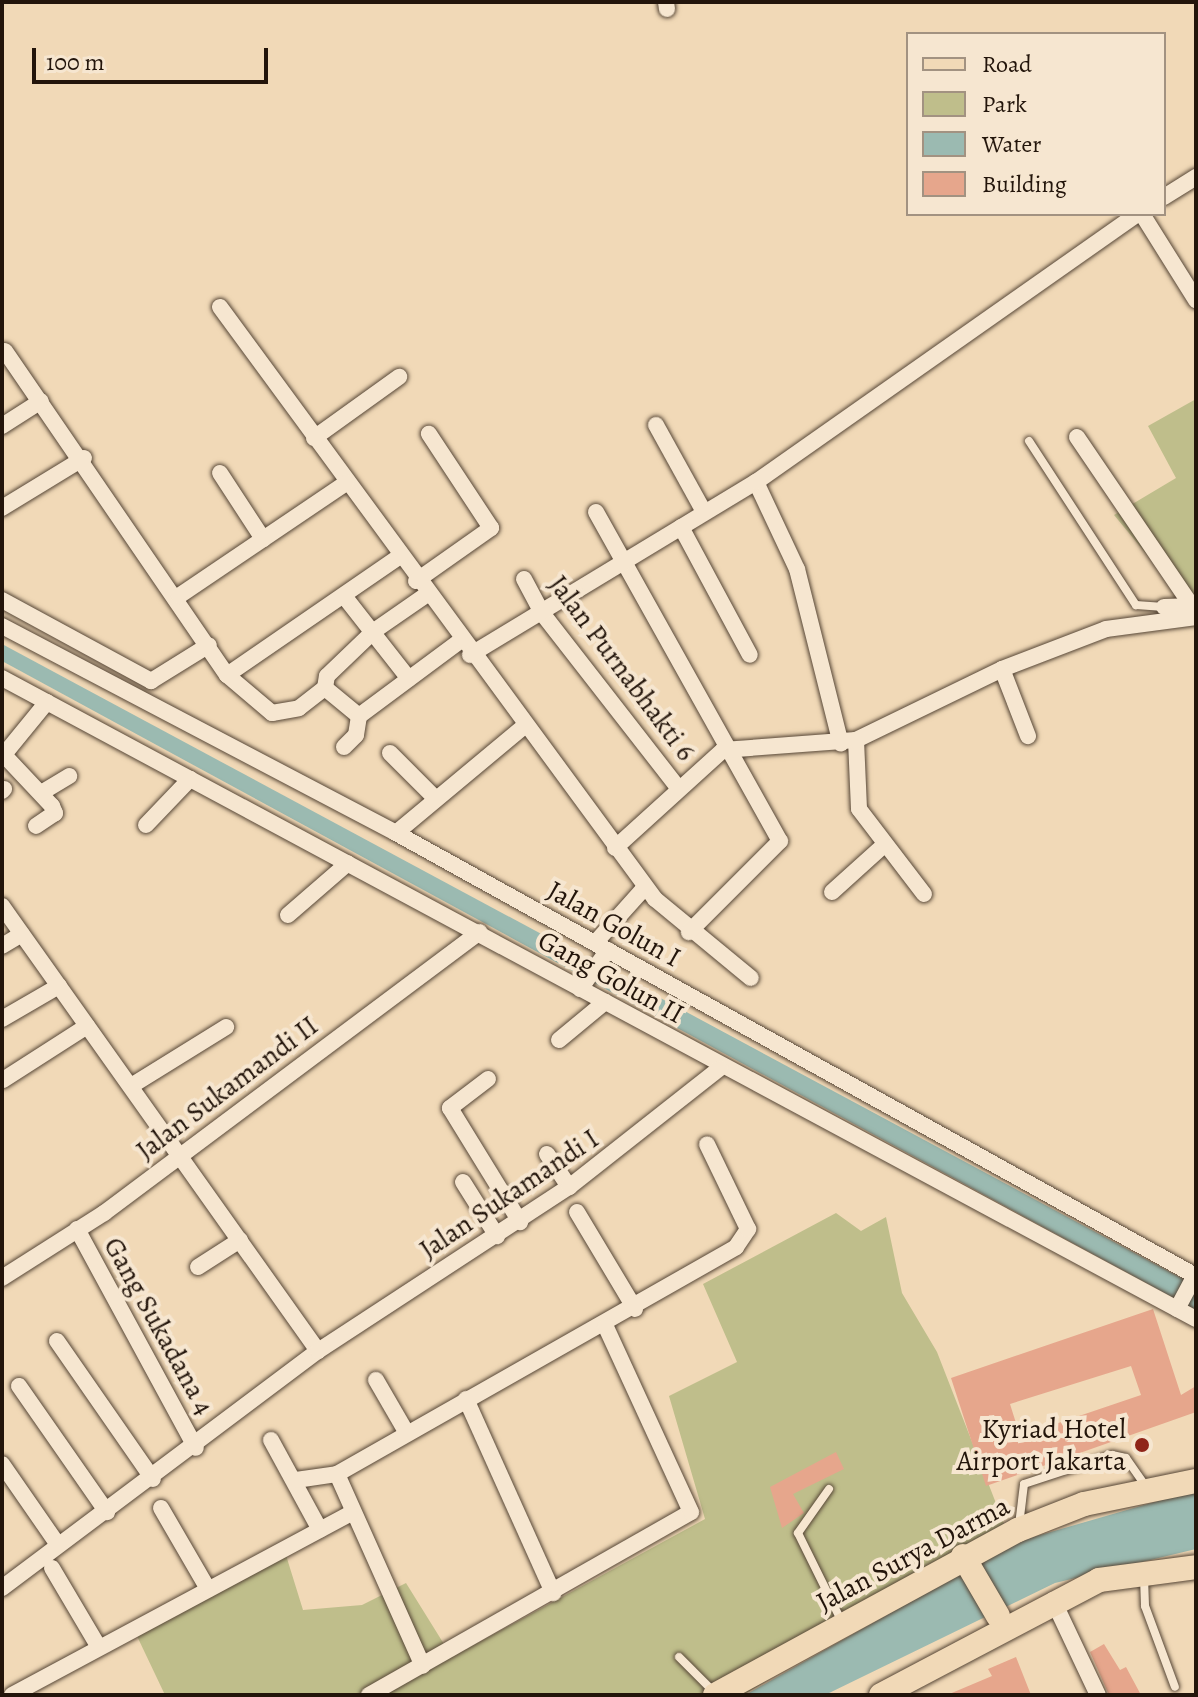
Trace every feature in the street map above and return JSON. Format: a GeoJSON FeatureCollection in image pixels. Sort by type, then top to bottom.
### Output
{"type":"FeatureCollection","features":[{"type":"Feature","properties":{"kind":"main road","name":"Jalan Surya Darma"},"geometry":{"type":"LineString","coordinates":[[716,1695],[1018,1530],[1147,1489],[1196,1481]]}},
{"type":"Feature","properties":{"kind":"main road"},"geometry":{"type":"LineString","coordinates":[[966,1560],[997,1615]]}},
{"type":"Feature","properties":{"kind":"main road"},"geometry":{"type":"LineString","coordinates":[[970,1647],[997,1615],[1043,1606],[1144,1570],[1196,1567]]}},
{"type":"Feature","properties":{"kind":"main road"},"geometry":{"type":"LineString","coordinates":[[881,1695],[912,1687],[970,1647],[1043,1606]]}},
{"type":"Feature","properties":{"kind":"street"},"geometry":{"type":"LineString","coordinates":[[1166,196],[1196,177]]}},
{"type":"Feature","properties":{"kind":"street"},"geometry":{"type":"LineString","coordinates":[[344,747],[356,735],[359,716],[409,679],[465,648],[542,613],[756,482],[1137,216]]}},
{"type":"Feature","properties":{"kind":"street"},"geometry":{"type":"LineString","coordinates":[[1141,216],[1196,300]]}},
{"type":"Feature","properties":{"kind":"street"},"geometry":{"type":"LineString","coordinates":[[220,307],[421,588],[645,887],[689,932],[751,978]]}},
{"type":"Feature","properties":{"kind":"street"},"geometry":{"type":"LineString","coordinates":[[5,351],[84,458],[179,596],[227,675],[272,713],[299,708],[325,688],[327,676],[491,528],[429,434]]}},
{"type":"Feature","properties":{"kind":"street"},"geometry":{"type":"LineString","coordinates":[[314,438],[399,377]]}},
{"type":"Feature","properties":{"kind":"street"},"geometry":{"type":"LineString","coordinates":[[2,426],[41,401]]}},
{"type":"Feature","properties":{"kind":"street"},"geometry":{"type":"LineString","coordinates":[[656,425],[704,512]]}},
{"type":"Feature","properties":{"kind":"street"},"geometry":{"type":"LineString","coordinates":[[1077,437],[1195,610]]}},
{"type":"Feature","properties":{"kind":"street"},"geometry":{"type":"LineString","coordinates":[[2,508],[84,458]]}},
{"type":"Feature","properties":{"kind":"street"},"geometry":{"type":"LineString","coordinates":[[220,473],[263,539]]}},
{"type":"Feature","properties":{"kind":"street"},"geometry":{"type":"LineString","coordinates":[[756,482],[801,582],[848,742],[859,809],[924,894]]}},
{"type":"Feature","properties":{"kind":"street"},"geometry":{"type":"LineString","coordinates":[[179,596],[346,483]]}},
{"type":"Feature","properties":{"kind":"street"},"geometry":{"type":"LineString","coordinates":[[596,512],[733,749],[780,841],[689,932]]}},
{"type":"Feature","properties":{"kind":"street"},"geometry":{"type":"LineString","coordinates":[[681,527],[750,655]]}},
{"type":"Feature","properties":{"kind":"street"},"geometry":{"type":"LineString","coordinates":[[227,675],[399,557]]}},
{"type":"Feature","properties":{"kind":"street","name":"Jalan Purnabhakti 6"},"geometry":{"type":"LineString","coordinates":[[524,579],[542,613],[678,788]]}},
{"type":"Feature","properties":{"kind":"street"},"geometry":{"type":"LineString","coordinates":[[344,596],[409,679]]}},
{"type":"Feature","properties":{"kind":"street"},"geometry":{"type":"LineString","coordinates":[[2,600],[151,681],[209,645]]}},
{"type":"Feature","properties":{"kind":"street"},"geometry":{"type":"LineString","coordinates":[[1164,607],[1195,610]]}},
{"type":"Feature","properties":{"kind":"street"},"geometry":{"type":"LineString","coordinates":[[615,848],[678,788],[733,749],[848,742],[1002,669],[1106,629],[1195,610]]}},
{"type":"Feature","properties":{"kind":"street","name":"Jalan Golun I"},"geometry":{"type":"LineString","coordinates":[[2,626],[396,833],[600,952],[1195,1277]]}},
{"type":"Feature","properties":{"kind":"street"},"geometry":{"type":"LineString","coordinates":[[1002,669],[1028,736]]}},
{"type":"Feature","properties":{"kind":"street","name":"Gang Golun II"},"geometry":{"type":"LineString","coordinates":[[2,678],[582,986],[720,1068],[1196,1319]]}},
{"type":"Feature","properties":{"kind":"street"},"geometry":{"type":"LineString","coordinates":[[325,688],[359,716]]}},
{"type":"Feature","properties":{"kind":"street"},"geometry":{"type":"LineString","coordinates":[[36,826],[55,813],[41,793],[3,756],[47,702]]}},
{"type":"Feature","properties":{"kind":"street"},"geometry":{"type":"LineString","coordinates":[[396,833],[433,796],[523,727]]}},
{"type":"Feature","properties":{"kind":"street"},"geometry":{"type":"LineString","coordinates":[[390,753],[433,796]]}},
{"type":"Feature","properties":{"kind":"street"},"geometry":{"type":"LineString","coordinates":[[41,793],[69,776]]}},
{"type":"Feature","properties":{"kind":"street"},"geometry":{"type":"LineString","coordinates":[[146,825],[190,779]]}},
{"type":"Feature","properties":{"kind":"street"},"geometry":{"type":"LineString","coordinates":[[832,892],[884,845]]}},
{"type":"Feature","properties":{"kind":"street"},"geometry":{"type":"LineString","coordinates":[[288,915],[348,863]]}},
{"type":"Feature","properties":{"kind":"street"},"geometry":{"type":"LineString","coordinates":[[582,986],[600,952],[645,887]]}},
{"type":"Feature","properties":{"kind":"street"},"geometry":{"type":"LineString","coordinates":[[2,906],[318,1351]]}},
{"type":"Feature","properties":{"kind":"street","name":"Jalan Sukamandi II"},"geometry":{"type":"LineString","coordinates":[[2,1278],[181,1156],[479,932]]}},
{"type":"Feature","properties":{"kind":"street"},"geometry":{"type":"LineString","coordinates":[[2,946],[22,934]]}},
{"type":"Feature","properties":{"kind":"street"},"geometry":{"type":"LineString","coordinates":[[2,1019],[59,986]]}},
{"type":"Feature","properties":{"kind":"street"},"geometry":{"type":"LineString","coordinates":[[559,1040],[605,1002]]}},
{"type":"Feature","properties":{"kind":"street"},"geometry":{"type":"LineString","coordinates":[[3,1080],[87,1026]]}},
{"type":"Feature","properties":{"kind":"street"},"geometry":{"type":"LineString","coordinates":[[131,1086],[226,1027]]}},
{"type":"Feature","properties":{"kind":"street","name":"Jalan Sukamandi I"},"geometry":{"type":"LineString","coordinates":[[2,1588],[196,1448],[318,1351],[520,1222],[569,1187],[720,1068]]}},
{"type":"Feature","properties":{"kind":"street"},"geometry":{"type":"LineString","coordinates":[[488,1079],[450,1108],[520,1222]]}},
{"type":"Feature","properties":{"kind":"street"},"geometry":{"type":"LineString","coordinates":[[296,1480],[337,1474],[405,1430],[606,1327],[746,1239],[748,1229],[707,1144]]}},
{"type":"Feature","properties":{"kind":"street"},"geometry":{"type":"LineString","coordinates":[[547,1154],[569,1187]]}},
{"type":"Feature","properties":{"kind":"street"},"geometry":{"type":"LineString","coordinates":[[463,1182],[497,1236]]}},
{"type":"Feature","properties":{"kind":"street"},"geometry":{"type":"LineString","coordinates":[[577,1212],[635,1309]]}},
{"type":"Feature","properties":{"kind":"street","name":"Gang Sukadana 4"},"geometry":{"type":"LineString","coordinates":[[77,1229],[196,1448]]}},
{"type":"Feature","properties":{"kind":"street"},"geometry":{"type":"LineString","coordinates":[[198,1267],[240,1240]]}},
{"type":"Feature","properties":{"kind":"street"},"geometry":{"type":"LineString","coordinates":[[1178,1307],[1195,1277]]}},
{"type":"Feature","properties":{"kind":"street"},"geometry":{"type":"LineString","coordinates":[[369,1695],[691,1512],[606,1327]]}},
{"type":"Feature","properties":{"kind":"street"},"geometry":{"type":"LineString","coordinates":[[57,1341],[153,1479]]}},
{"type":"Feature","properties":{"kind":"street"},"geometry":{"type":"LineString","coordinates":[[376,1380],[405,1430]]}},
{"type":"Feature","properties":{"kind":"street"},"geometry":{"type":"LineString","coordinates":[[19,1386],[107,1512]]}},
{"type":"Feature","properties":{"kind":"street"},"geometry":{"type":"LineString","coordinates":[[466,1399],[553,1593]]}},
{"type":"Feature","properties":{"kind":"street"},"geometry":{"type":"LineString","coordinates":[[271,1440],[296,1480],[320,1530]]}},
{"type":"Feature","properties":{"kind":"street"},"geometry":{"type":"LineString","coordinates":[[2,1464],[58,1545]]}},
{"type":"Feature","properties":{"kind":"street"},"geometry":{"type":"LineString","coordinates":[[337,1474],[350,1514],[423,1666]]}},
{"type":"Feature","properties":{"kind":"street"},"geometry":{"type":"LineString","coordinates":[[161,1508],[208,1589]]}},
{"type":"Feature","properties":{"kind":"street"},"geometry":{"type":"LineString","coordinates":[[12,1695],[97,1644],[350,1514]]}},
{"type":"Feature","properties":{"kind":"street"},"geometry":{"type":"LineString","coordinates":[[52,1568],[97,1644]]}},
{"type":"Feature","properties":{"kind":"street"},"geometry":{"type":"LineString","coordinates":[[1043,1606],[1098,1695]]}},
{"type":"Feature","properties":{"kind":"lane"},"geometry":{"type":"LineString","coordinates":[[1029,441],[1136,605],[1164,607]]}},
{"type":"Feature","properties":{"kind":"lane"},"geometry":{"type":"LineString","coordinates":[[1018,1530],[1024,1484],[1112,1455],[1126,1458],[1147,1489]]}},
{"type":"Feature","properties":{"kind":"lane"},"geometry":{"type":"LineString","coordinates":[[829,1489],[798,1533],[843,1625]]}},
{"type":"Feature","properties":{"kind":"lane"},"geometry":{"type":"LineString","coordinates":[[1144,1570],[1145,1606],[1175,1687]]}},
{"type":"Feature","properties":{"kind":"lane"},"geometry":{"type":"LineString","coordinates":[[679,1657],[716,1695]]}},
{"type":"Feature","properties":{"kind":"green space"},"geometry":{"type":"Polygon","coordinates":[[[1196,399],[1196,614],[1114,515],[1176,478],[1148,426],[1196,399]]]}},
{"type":"Feature","properties":{"kind":"green space"},"geometry":{"type":"Polygon","coordinates":[[[836,1213],[861,1231],[886,1217],[902,1293],[937,1352],[1008,1534],[743,1695],[165,1695],[136,1634],[285,1552],[303,1610],[362,1605],[406,1583],[452,1657],[705,1519],[669,1396],[737,1362],[703,1284],[836,1213]]]}},
{"type":"Feature","properties":{"kind":"water"},"geometry":{"type":"Polygon","coordinates":[[[2,644],[1196,1286],[1196,1310],[2,661],[2,644]]]}},
{"type":"Feature","properties":{"kind":"water"},"geometry":{"type":"Polygon","coordinates":[[[1196,1490],[1196,1549],[1055,1583],[825,1695],[745,1695],[1016,1542],[1196,1490]]]}},
{"type":"Feature","properties":{"kind":"building"},"geometry":{"type":"Polygon","coordinates":[[[1153,1309],[1181,1395],[1196,1386],[1196,1412],[986,1486],[951,1378],[1153,1309]],[[1131,1366],[1010,1404],[1020,1436],[1141,1395],[1131,1366]]]}},
{"type":"Feature","properties":{"kind":"building"},"geometry":{"type":"Polygon","coordinates":[[[836,1452],[844,1469],[793,1494],[804,1513],[782,1528],[770,1487],[836,1452]]]}},
{"type":"Feature","properties":{"kind":"building"},"geometry":{"type":"Polygon","coordinates":[[[1104,1644],[1120,1670],[1126,1667],[1141,1695],[1109,1695],[1090,1652],[1104,1644]]]}},
{"type":"Feature","properties":{"kind":"building"},"geometry":{"type":"Polygon","coordinates":[[[1016,1657],[1031,1695],[947,1695],[992,1676],[988,1669],[1016,1657]]]}},
{"type":"Feature","properties":{"kind":"place","name":"Kyriad Hotel Airport Jakarta"},"geometry":{"type":"Point","coordinates":[1142,1445]}}]}
